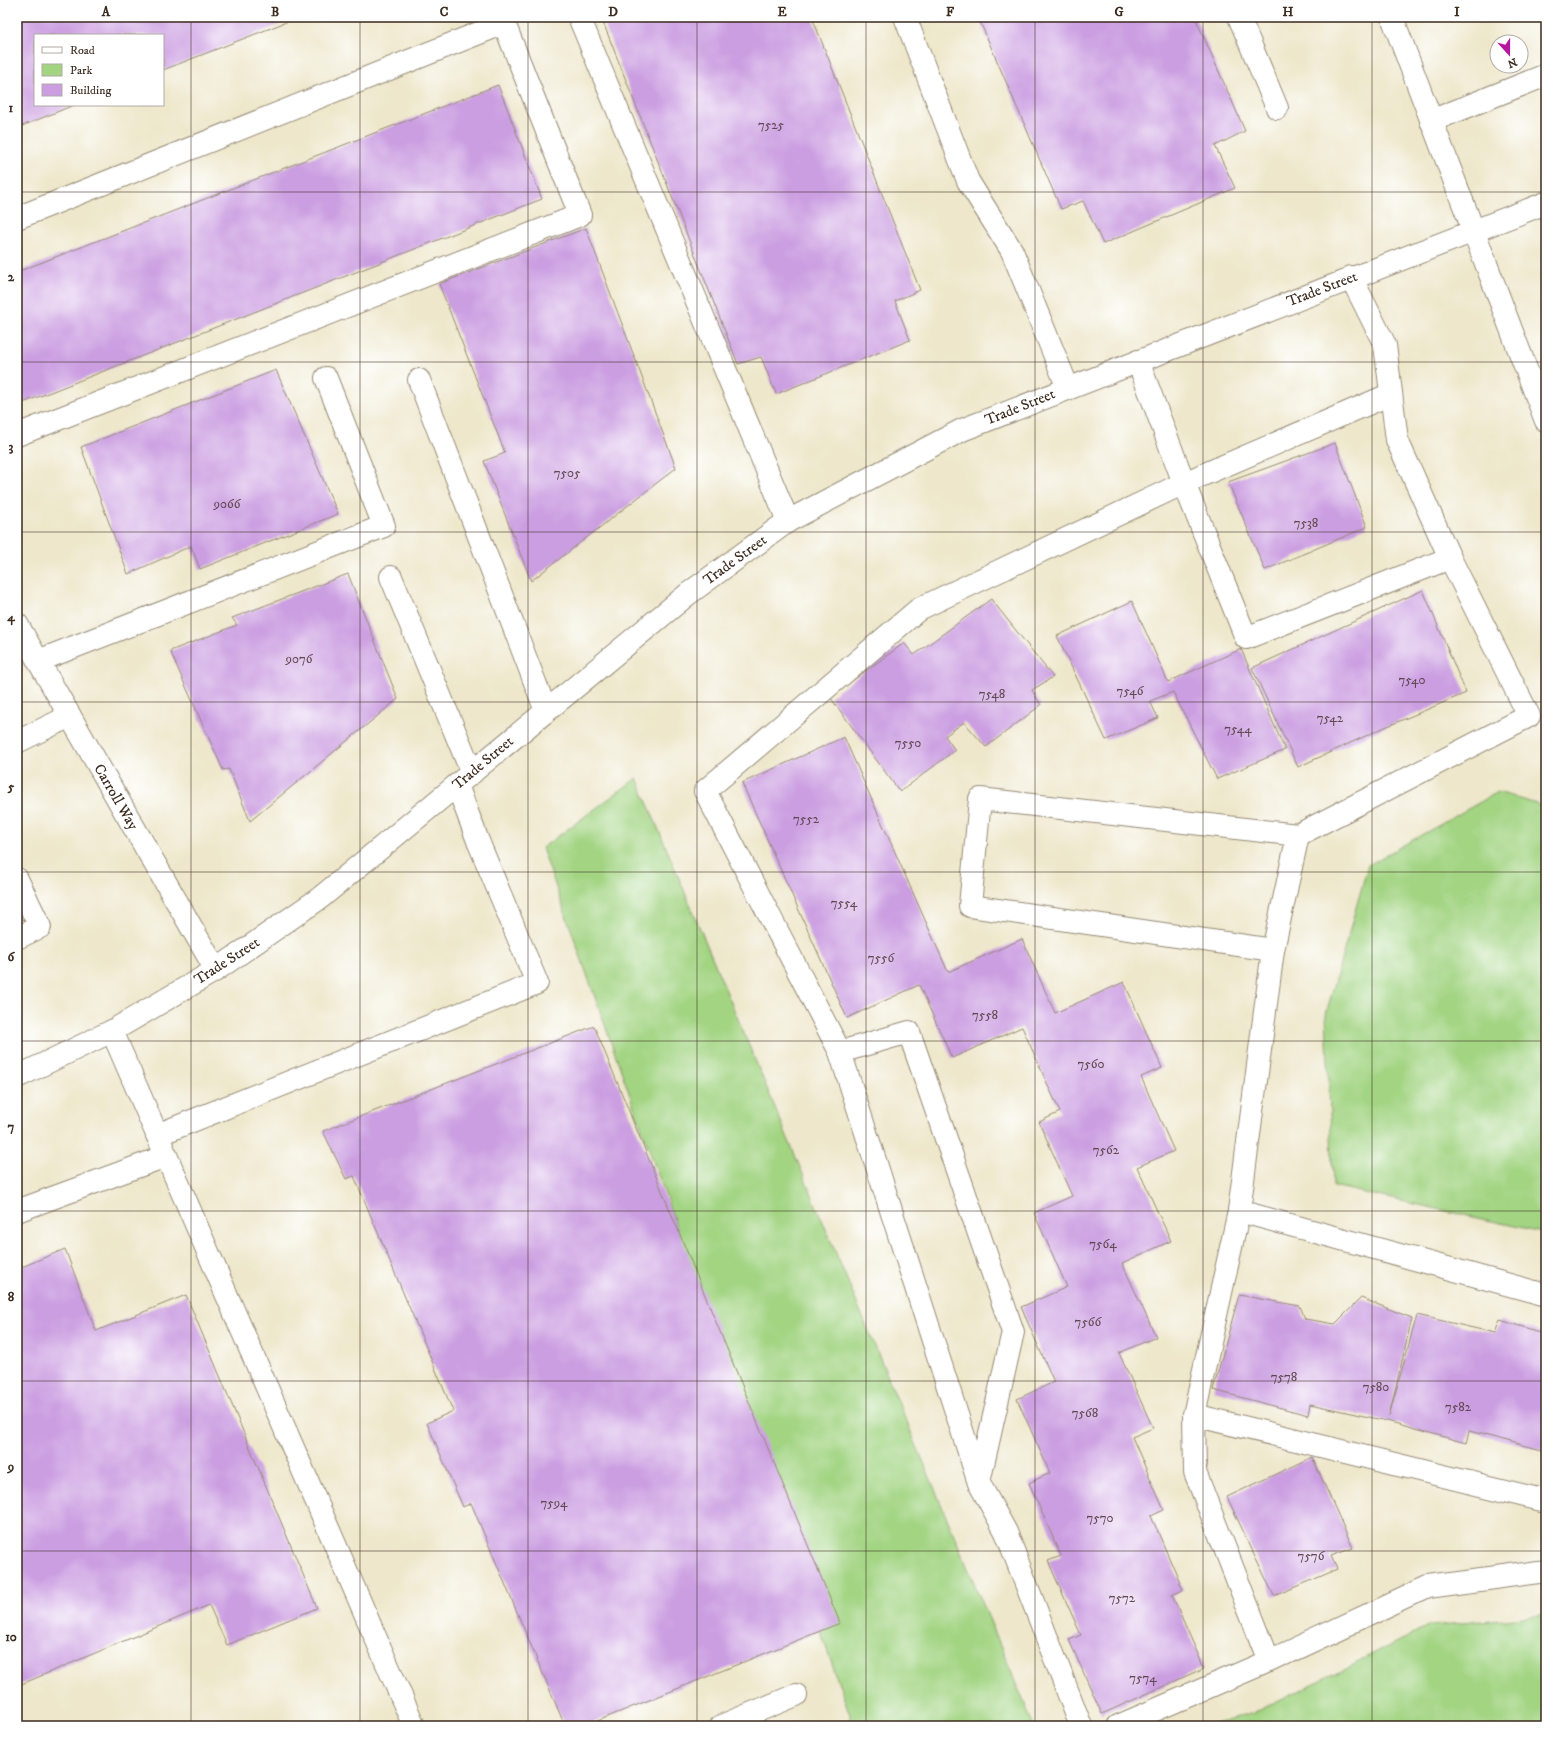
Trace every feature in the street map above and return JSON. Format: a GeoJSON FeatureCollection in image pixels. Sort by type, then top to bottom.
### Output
{"type":"FeatureCollection","features":[{"type":"Feature","properties":{"kind":"street"},"geometry":{"type":"LineString","coordinates":[[579,17],[788,521]]}},
{"type":"Feature","properties":{"kind":"street"},"geometry":{"type":"LineString","coordinates":[[905,17],[968,181],[1012,251],[1068,388]]}},
{"type":"Feature","properties":{"kind":"street"},"geometry":{"type":"LineString","coordinates":[[1239,17],[1277,108]]}},
{"type":"Feature","properties":{"kind":"street"},"geometry":{"type":"LineString","coordinates":[[1392,17],[1546,421]]}},
{"type":"Feature","properties":{"kind":"street"},"geometry":{"type":"LineString","coordinates":[[17,218],[503,20],[580,215],[17,435]]}},
{"type":"Feature","properties":{"kind":"street"},"geometry":{"type":"LineString","coordinates":[[1431,121],[1546,75]]}},
{"type":"Feature","properties":{"kind":"street","name":"Trade Street"},"geometry":{"type":"LineString","coordinates":[[17,1077],[112,1031],[216,970],[320,898],[688,594],[788,521],[962,430],[1546,203]]}},
{"type":"Feature","properties":{"kind":"street"},"geometry":{"type":"LineString","coordinates":[[1273,950],[970,906],[980,799],[1298,835],[1529,716],[1450,558],[1397,440],[1385,345],[1351,278]]}},
{"type":"Feature","properties":{"kind":"street"},"geometry":{"type":"LineString","coordinates":[[1138,361],[1184,483],[1246,638],[1450,558]]}},
{"type":"Feature","properties":{"kind":"street"},"geometry":{"type":"LineString","coordinates":[[38,661],[384,526],[326,378]]}},
{"type":"Feature","properties":{"kind":"street"},"geometry":{"type":"LineString","coordinates":[[419,380],[546,711]]}},
{"type":"Feature","properties":{"kind":"street"},"geometry":{"type":"LineString","coordinates":[[1082,1726],[1006,1532],[979,1483],[840,1052],[705,791],[919,609],[1184,483],[1391,394]]}},
{"type":"Feature","properties":{"kind":"street"},"geometry":{"type":"LineString","coordinates":[[157,1135],[537,983],[478,841],[464,779],[391,577]]}},
{"type":"Feature","properties":{"kind":"street","name":"Carroll Way"},"geometry":{"type":"LineString","coordinates":[[17,624],[216,970]]}},
{"type":"Feature","properties":{"kind":"street"},"geometry":{"type":"LineString","coordinates":[[17,742],[70,716]]}},
{"type":"Feature","properties":{"kind":"street"},"geometry":{"type":"LineString","coordinates":[[1269,1661],[1195,1472],[1194,1415],[1239,1210],[1273,950],[1298,835]]}},
{"type":"Feature","properties":{"kind":"street"},"geometry":{"type":"LineString","coordinates":[[17,879],[40,927],[17,938]]}},
{"type":"Feature","properties":{"kind":"street"},"geometry":{"type":"LineString","coordinates":[[112,1031],[414,1726]]}},
{"type":"Feature","properties":{"kind":"street"},"geometry":{"type":"LineString","coordinates":[[840,1052],[909,1032],[1013,1332],[979,1483]]}},
{"type":"Feature","properties":{"kind":"street"},"geometry":{"type":"LineString","coordinates":[[17,1211],[166,1156]]}},
{"type":"Feature","properties":{"kind":"street"},"geometry":{"type":"LineString","coordinates":[[1239,1210],[1546,1295]]}},
{"type":"Feature","properties":{"kind":"street"},"geometry":{"type":"LineString","coordinates":[[1194,1415],[1546,1501]]}},
{"type":"Feature","properties":{"kind":"street"},"geometry":{"type":"LineString","coordinates":[[1118,1726],[1269,1661],[1428,1586],[1546,1570]]}},
{"type":"Feature","properties":{"kind":"street"},"geometry":{"type":"LineString","coordinates":[[721,1726],[796,1695]]}},
{"type":"Feature","properties":{"kind":"green space"},"geometry":{"type":"Polygon","coordinates":[[[637,778],[1034,1726],[854,1726],[542,848],[637,778]]]}},
{"type":"Feature","properties":{"kind":"green space"},"geometry":{"type":"Polygon","coordinates":[[[1498,792],[1546,807],[1546,1233],[1333,1186],[1326,1014],[1368,865],[1498,792]]]}},
{"type":"Feature","properties":{"kind":"green space"},"geometry":{"type":"Polygon","coordinates":[[[1546,1615],[1546,1726],[1206,1726],[1260,1710],[1430,1626],[1546,1615]]]}},
{"type":"Feature","properties":{"kind":"building"},"geometry":{"type":"Polygon","coordinates":[[[17,17],[299,17],[164,70],[164,34],[34,34],[34,106],[72,106],[17,128],[17,17]]]}},
{"type":"Feature","properties":{"kind":"building"},"geometry":{"type":"Polygon","coordinates":[[[601,17],[812,17],[920,290],[895,301],[910,340],[776,394],[761,357],[738,364],[601,17]]]}},
{"type":"Feature","properties":{"kind":"building"},"geometry":{"type":"Polygon","coordinates":[[[978,17],[1195,17],[1245,131],[1215,146],[1235,188],[1103,244],[1083,201],[1061,209],[978,17]]]}},
{"type":"Feature","properties":{"kind":"building"},"geometry":{"type":"Polygon","coordinates":[[[498,85],[542,199],[20,404],[17,395],[17,272],[498,85]]]}},
{"type":"Feature","properties":{"kind":"building"},"geometry":{"type":"Polygon","coordinates":[[[586,228],[676,468],[531,581],[484,461],[505,453],[439,284],[586,228]]]}},
{"type":"Feature","properties":{"kind":"building"},"geometry":{"type":"Polygon","coordinates":[[[276,370],[338,514],[200,569],[191,546],[128,574],[81,447],[276,370]]]}},
{"type":"Feature","properties":{"kind":"building"},"geometry":{"type":"Polygon","coordinates":[[[1335,443],[1367,527],[1265,570],[1228,482],[1335,443]]]}},
{"type":"Feature","properties":{"kind":"building"},"geometry":{"type":"Polygon","coordinates":[[[348,574],[398,699],[250,821],[229,769],[223,770],[170,651],[237,625],[232,618],[348,574]]]}},
{"type":"Feature","properties":{"kind":"building"},"geometry":{"type":"Polygon","coordinates":[[[1423,590],[1466,693],[1383,728],[1298,767],[1252,668],[1423,590]]]}},
{"type":"Feature","properties":{"kind":"building"},"geometry":{"type":"Polygon","coordinates":[[[991,599],[1053,677],[1032,690],[1041,705],[986,747],[964,722],[945,736],[955,750],[900,792],[830,697],[904,643],[914,655],[991,599]]]}},
{"type":"Feature","properties":{"kind":"building"},"geometry":{"type":"Polygon","coordinates":[[[1132,601],[1168,682],[1241,649],[1285,750],[1217,779],[1173,692],[1150,701],[1158,718],[1106,740],[1057,636],[1132,601]]]}},
{"type":"Feature","properties":{"kind":"building"},"geometry":{"type":"Polygon","coordinates":[[[844,737],[948,972],[1022,939],[1055,1013],[1124,982],[1162,1068],[1141,1077],[1174,1151],[1137,1167],[1171,1241],[1122,1263],[1156,1337],[1119,1353],[1153,1428],[1132,1437],[1164,1510],[1151,1516],[1183,1590],[1172,1595],[1204,1668],[1102,1714],[1069,1640],[1081,1635],[1048,1561],[1061,1556],[1029,1483],[1050,1473],[1017,1399],[1054,1382],[1021,1307],[1067,1287],[1034,1213],[1072,1196],[1039,1122],[1060,1112],[1022,1027],[952,1058],[919,985],[847,1018],[742,783],[844,737]]]}},
{"type":"Feature","properties":{"kind":"building"},"geometry":{"type":"Polygon","coordinates":[[[594,1026],[840,1623],[585,1726],[565,1726],[471,1503],[463,1507],[427,1423],[453,1411],[354,1176],[346,1179],[323,1131],[594,1026]]]}},
{"type":"Feature","properties":{"kind":"building"},"geometry":{"type":"Polygon","coordinates":[[[65,1249],[96,1331],[186,1295],[317,1608],[227,1645],[209,1605],[17,1686],[17,1269],[65,1249]]]}},
{"type":"Feature","properties":{"kind":"building"},"geometry":{"type":"Polygon","coordinates":[[[1239,1295],[1300,1306],[1305,1319],[1335,1324],[1361,1298],[1412,1318],[1389,1416],[1417,1315],[1495,1333],[1500,1320],[1546,1334],[1546,1451],[1469,1431],[1466,1443],[1387,1421],[1310,1404],[1308,1415],[1213,1390],[1239,1295]]]}},
{"type":"Feature","properties":{"kind":"building"},"geometry":{"type":"Polygon","coordinates":[[[1312,1457],[1353,1548],[1331,1556],[1337,1569],[1274,1596],[1227,1497],[1312,1457]]]}}]}
